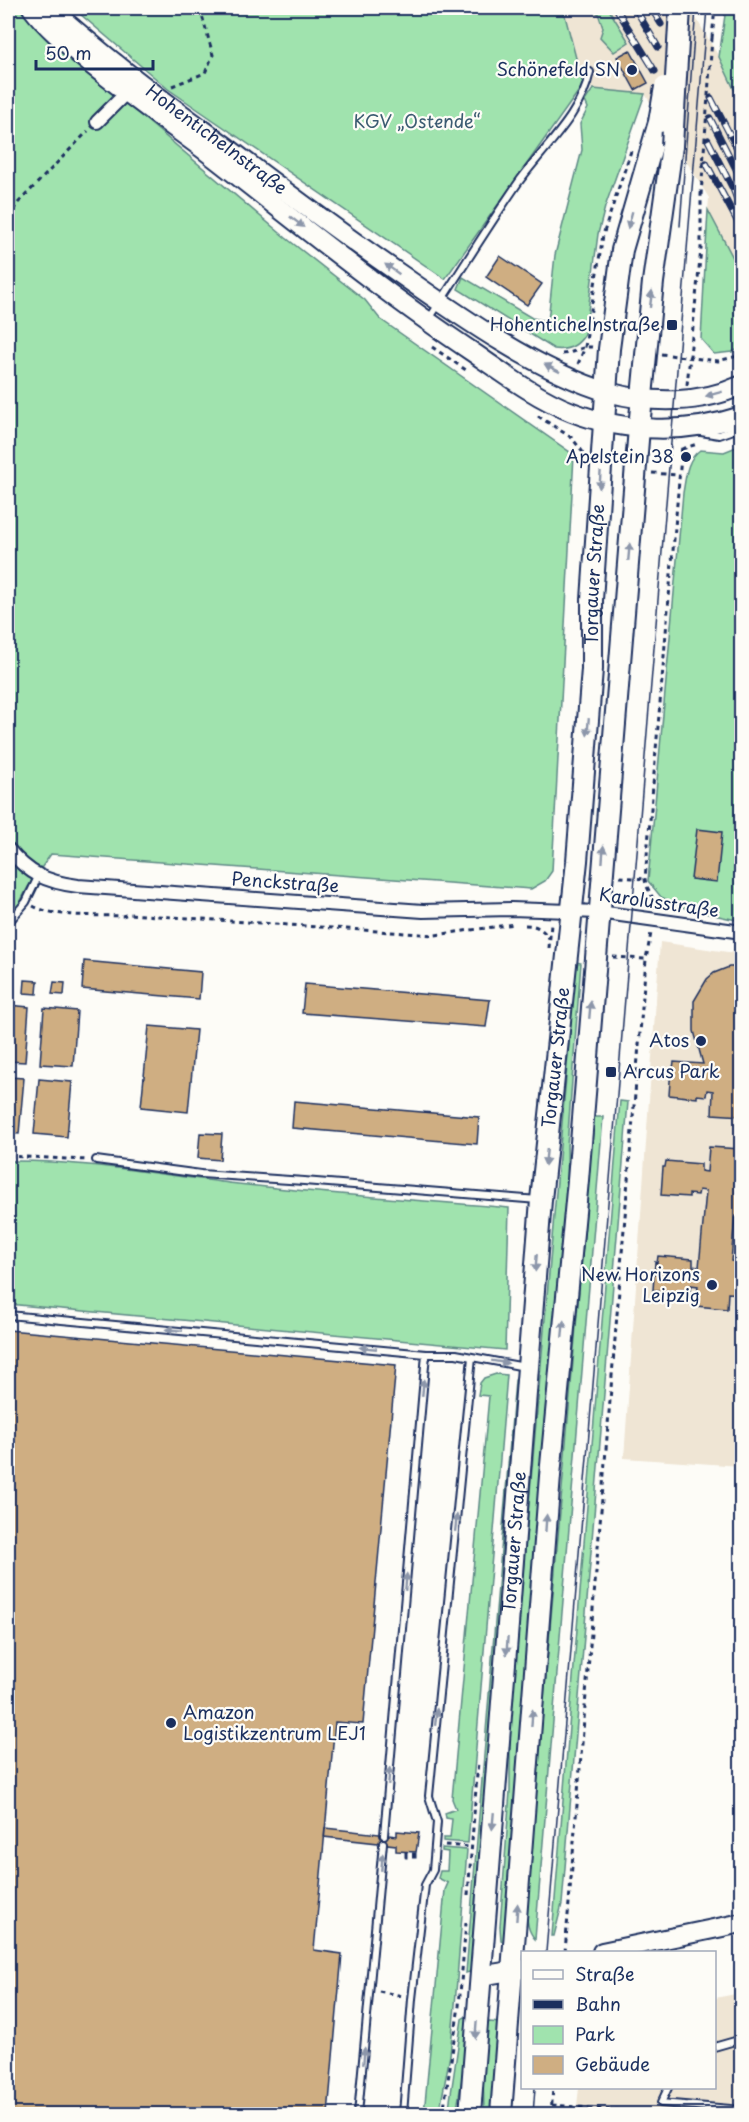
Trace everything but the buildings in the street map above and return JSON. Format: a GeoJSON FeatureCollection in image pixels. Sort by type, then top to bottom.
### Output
{"type":"FeatureCollection","features":[{"type":"Feature","properties":{"kind":"main road","name":"Hohentichelnstraße"},"geometry":{"type":"LineString","coordinates":[[32,8],[69,46],[126,93],[428,321],[504,373],[561,407],[604,422],[639,428],[683,429],[718,423],[741,416]]}},
{"type":"Feature","properties":{"kind":"main road","name":"Hohentichelnstraße"},"geometry":{"type":"LineString","coordinates":[[49,8],[169,106],[330,225],[440,302],[554,370],[606,391],[641,399],[673,400],[702,397],[741,385]]}},
{"type":"Feature","properties":{"kind":"main road","name":"Torgauer Straße"},"geometry":{"type":"LineString","coordinates":[[470,2115],[541,1200],[572,910],[592,669],[592,600],[606,391],[622,249],[659,122],[679,8]]}},
{"type":"Feature","properties":{"kind":"main road","name":"Torgauer Straße"},"geometry":{"type":"LineString","coordinates":[[501,2115],[518,1970],[550,1476],[578,1180],[641,399],[653,282],[672,146],[679,8]]}},
{"type":"Feature","properties":{"kind":"main road"},"geometry":{"type":"LineString","coordinates":[[611,1951],[741,1923]]}},
{"type":"Feature","properties":{"kind":"main road"},"geometry":{"type":"LineString","coordinates":[[480,1976],[518,1970]]}},
{"type":"Feature","properties":{"kind":"street"},"geometry":{"type":"LineString","coordinates":[[97,122],[126,93]]}},
{"type":"Feature","properties":{"kind":"street","name":"Penckstraße"},"geometry":{"type":"LineString","coordinates":[[8,849],[19,862],[38,877],[58,884],[423,911],[572,910]]}},
{"type":"Feature","properties":{"kind":"street","name":"Karolusstraße"},"geometry":{"type":"LineString","coordinates":[[572,910],[741,932]]}},
{"type":"Feature","properties":{"kind":"lane"},"geometry":{"type":"LineString","coordinates":[[428,321],[519,181],[566,122],[587,88],[591,72]]}},
{"type":"Feature","properties":{"kind":"lane"},"geometry":{"type":"LineString","coordinates":[[683,429],[719,435],[741,427]]}},
{"type":"Feature","properties":{"kind":"lane"},"geometry":{"type":"LineString","coordinates":[[8,923],[26,902],[38,877]]}},
{"type":"Feature","properties":{"kind":"lane"},"geometry":{"type":"LineString","coordinates":[[96,1160],[201,1174],[541,1200]]}},
{"type":"Feature","properties":{"kind":"lane"},"geometry":{"type":"LineString","coordinates":[[8,1314],[426,1354],[456,1354],[528,1367]]}},
{"type":"Feature","properties":{"kind":"lane"},"geometry":{"type":"LineString","coordinates":[[384,1834],[426,1354]]}},
{"type":"Feature","properties":{"kind":"lane"},"geometry":{"type":"LineString","coordinates":[[403,2115],[412,1999],[425,1885],[433,1870],[437,1822],[429,1796],[472,1358]]}},
{"type":"Feature","properties":{"kind":"lane"},"geometry":{"type":"LineString","coordinates":[[358,2115],[383,1843]]}},
{"type":"Feature","properties":{"kind":"lane"},"geometry":{"type":"LineString","coordinates":[[716,2046],[741,2039]]}},
{"type":"Feature","properties":{"kind":"lane"},"geometry":{"type":"LineString","coordinates":[[668,2089],[661,2103],[741,2110]]}},
{"type":"Feature","properties":{"kind":"path"},"geometry":{"type":"LineString","coordinates":[[162,90],[205,73],[213,55],[200,8]]}},
{"type":"Feature","properties":{"kind":"path"},"geometry":{"type":"LineString","coordinates":[[691,357],[701,249],[701,195],[715,8]]}},
{"type":"Feature","properties":{"kind":"path"},"geometry":{"type":"LineString","coordinates":[[8,218],[18,203],[97,122]]}},
{"type":"Feature","properties":{"kind":"path"},"geometry":{"type":"LineString","coordinates":[[663,354],[718,361],[741,356]]}},
{"type":"Feature","properties":{"kind":"path"},"geometry":{"type":"LineString","coordinates":[[565,1951],[645,971],[651,944],[653,919],[653,896],[646,886],[645,879],[682,449]]}},
{"type":"Feature","properties":{"kind":"path"},"geometry":{"type":"LineString","coordinates":[[650,473],[678,475]]}},
{"type":"Feature","properties":{"kind":"path"},"geometry":{"type":"LineString","coordinates":[[26,902],[42,911],[75,914],[122,916],[129,914],[435,935],[492,926],[534,925],[542,929],[549,938]]}},
{"type":"Feature","properties":{"kind":"path"},"geometry":{"type":"LineString","coordinates":[[8,1156],[96,1160]]}},
{"type":"Feature","properties":{"kind":"path"},"geometry":{"type":"LineString","coordinates":[[406,1852],[417,1856]]}},
{"type":"Feature","properties":{"kind":"path"},"geometry":{"type":"LineString","coordinates":[[370,1989],[412,1999]]}},
{"type":"Feature","properties":{"kind":"path"},"geometry":{"type":"LineString","coordinates":[[551,2115],[553,2089]]}},
{"type":"Feature","properties":{"kind":"path"},"geometry":{"type":"LineString","coordinates":[[552,2104],[653,2113],[661,2103]]}},
{"type":"Feature","properties":{"kind":"shaded area"},"geometry":{"type":"Polygon","coordinates":[[[563,8],[690,8],[719,57],[741,104],[741,273],[708,210],[709,198],[645,94],[593,89],[583,85],[563,8]]]}},
{"type":"Feature","properties":{"kind":"shaded area","name":"Arcus Park"},"geometry":{"type":"Polygon","coordinates":[[[660,942],[741,954],[741,1466],[624,1458],[660,942]]]}},
{"type":"Feature","properties":{"kind":"shaded area"},"geometry":{"type":"Polygon","coordinates":[[[741,1993],[741,2114],[576,2114],[579,2089],[716,2089],[716,1998],[741,1993]]]}},
{"type":"Feature","properties":{"kind":"green space"},"geometry":{"type":"Polygon","coordinates":[[[8,8],[23,8],[56,44],[286,238],[365,300],[380,319],[574,455],[552,871],[545,881],[531,889],[51,854],[28,887],[16,910],[8,917],[8,8]]]}},
{"type":"Feature","properties":{"kind":"green space","name":"KGV „Ostende“"},"geometry":{"type":"Polygon","coordinates":[[[73,8],[563,8],[583,85],[445,279],[168,89],[73,8]]]}},
{"type":"Feature","properties":{"kind":"green space"},"geometry":{"type":"Polygon","coordinates":[[[579,8],[608,8],[629,42],[614,52],[600,37],[603,28],[598,13],[579,8]]]}},
{"type":"Feature","properties":{"kind":"green space"},"geometry":{"type":"Polygon","coordinates":[[[726,8],[741,8],[741,104],[719,57],[726,8]]]}},
{"type":"Feature","properties":{"kind":"green space"},"geometry":{"type":"Polygon","coordinates":[[[593,89],[645,94],[605,207],[598,234],[585,334],[572,347],[554,349],[458,289],[463,277],[532,318],[548,321],[555,255],[582,150],[580,124],[588,108],[585,101],[593,89]]]}},
{"type":"Feature","properties":{"kind":"green space"},"geometry":{"type":"Polygon","coordinates":[[[708,210],[741,273],[741,348],[732,352],[714,354],[701,339],[708,210]]]}},
{"type":"Feature","properties":{"kind":"green space"},"geometry":{"type":"Polygon","coordinates":[[[741,445],[741,921],[687,909],[661,897],[648,881],[686,475],[689,464],[700,450],[724,452],[741,445]]]}},
{"type":"Feature","properties":{"kind":"green space"},"geometry":{"type":"Polygon","coordinates":[[[576,962],[581,963],[567,1146],[568,1201],[505,1945],[501,1940],[500,1927],[510,1791],[510,1722],[576,962]]]}},
{"type":"Feature","properties":{"kind":"green space"},"geometry":{"type":"Polygon","coordinates":[[[620,1101],[628,1102],[562,1904],[554,1936],[552,1936],[620,1101]]]}},
{"type":"Feature","properties":{"kind":"green space"},"geometry":{"type":"Polygon","coordinates":[[[594,1117],[603,1117],[535,1939],[529,1928],[526,1908],[594,1117]]]}},
{"type":"Feature","properties":{"kind":"green space"},"geometry":{"type":"Polygon","coordinates":[[[8,1161],[91,1165],[264,1187],[509,1208],[505,1350],[8,1304],[8,1161]]]}},
{"type":"Feature","properties":{"kind":"green space"},"geometry":{"type":"Polygon","coordinates":[[[496,1374],[507,1375],[468,1843],[443,1841],[443,1838],[450,1838],[452,1819],[446,1818],[445,1813],[456,1809],[452,1799],[489,1396],[478,1395],[480,1383],[484,1378],[496,1374]]]}},
{"type":"Feature","properties":{"kind":"green space"},"geometry":{"type":"Polygon","coordinates":[[[515,1381],[521,1389],[473,1971],[466,1973],[515,1381]]]}},
{"type":"Feature","properties":{"kind":"green space"},"geometry":{"type":"Polygon","coordinates":[[[442,1848],[467,1850],[450,2055],[439,2114],[424,2114],[445,1890],[448,1883],[438,1878],[440,1871],[447,1871],[448,1852],[442,1851],[442,1848]]]}},
{"type":"Feature","properties":{"kind":"green space"},"geometry":{"type":"Polygon","coordinates":[[[469,2018],[468,2043],[456,2114],[448,2114],[462,2019],[469,2018]]]}},
{"type":"Feature","properties":{"kind":"green space"},"geometry":{"type":"Polygon","coordinates":[[[489,2022],[501,2023],[493,2114],[484,2114],[483,2053],[489,2022]]]}},
{"type":"Feature","properties":{"kind":"tram line"},"geometry":{"type":"LineString","coordinates":[[680,226],[696,8]]}},
{"type":"Feature","properties":{"kind":"tram line"},"geometry":{"type":"LineString","coordinates":[[546,1951],[707,8]]}},
{"type":"Feature","properties":{"kind":"tram line"},"geometry":{"type":"LineString","coordinates":[[533,2114],[535,2089]]}},
{"type":"Feature","properties":{"kind":"railway"},"geometry":{"type":"LineString","coordinates":[[616,8],[655,71]]}},
{"type":"Feature","properties":{"kind":"railway"},"geometry":{"type":"LineString","coordinates":[[635,8],[658,47]]}},
{"type":"Feature","properties":{"kind":"railway"},"geometry":{"type":"LineString","coordinates":[[651,8],[661,24]]}},
{"type":"Feature","properties":{"kind":"railway"},"geometry":{"type":"LineString","coordinates":[[711,98],[742,158]]}},
{"type":"Feature","properties":{"kind":"railway"},"geometry":{"type":"LineString","coordinates":[[710,118],[742,181]]}},
{"type":"Feature","properties":{"kind":"railway"},"geometry":{"type":"LineString","coordinates":[[708,140],[742,212]]}},
{"type":"Feature","properties":{"kind":"railway"},"geometry":{"type":"LineString","coordinates":[[706,163],[742,230]]}},
{"type":"Feature","properties":{"kind":"place","name":"Schönefeld SN"},"geometry":{"type":"Point","coordinates":[632,70]}},
{"type":"Feature","properties":{"kind":"place","name":"Hohentichelnstraße"},"geometry":{"type":"Point","coordinates":[672,325]}},
{"type":"Feature","properties":{"kind":"place","name":"Apelstein 38"},"geometry":{"type":"Point","coordinates":[686,457]}},
{"type":"Feature","properties":{"kind":"place","name":"Atos"},"geometry":{"type":"Point","coordinates":[701,1041]}},
{"type":"Feature","properties":{"kind":"place","name":"Arcus Park"},"geometry":{"type":"Point","coordinates":[611,1072]}},
{"type":"Feature","properties":{"kind":"place","name":"New Horizons Leipzig"},"geometry":{"type":"Point","coordinates":[712,1285]}},
{"type":"Feature","properties":{"kind":"place","name":"Amazon Logistikzentrum LEJ1"},"geometry":{"type":"Point","coordinates":[171,1723]}}]}
